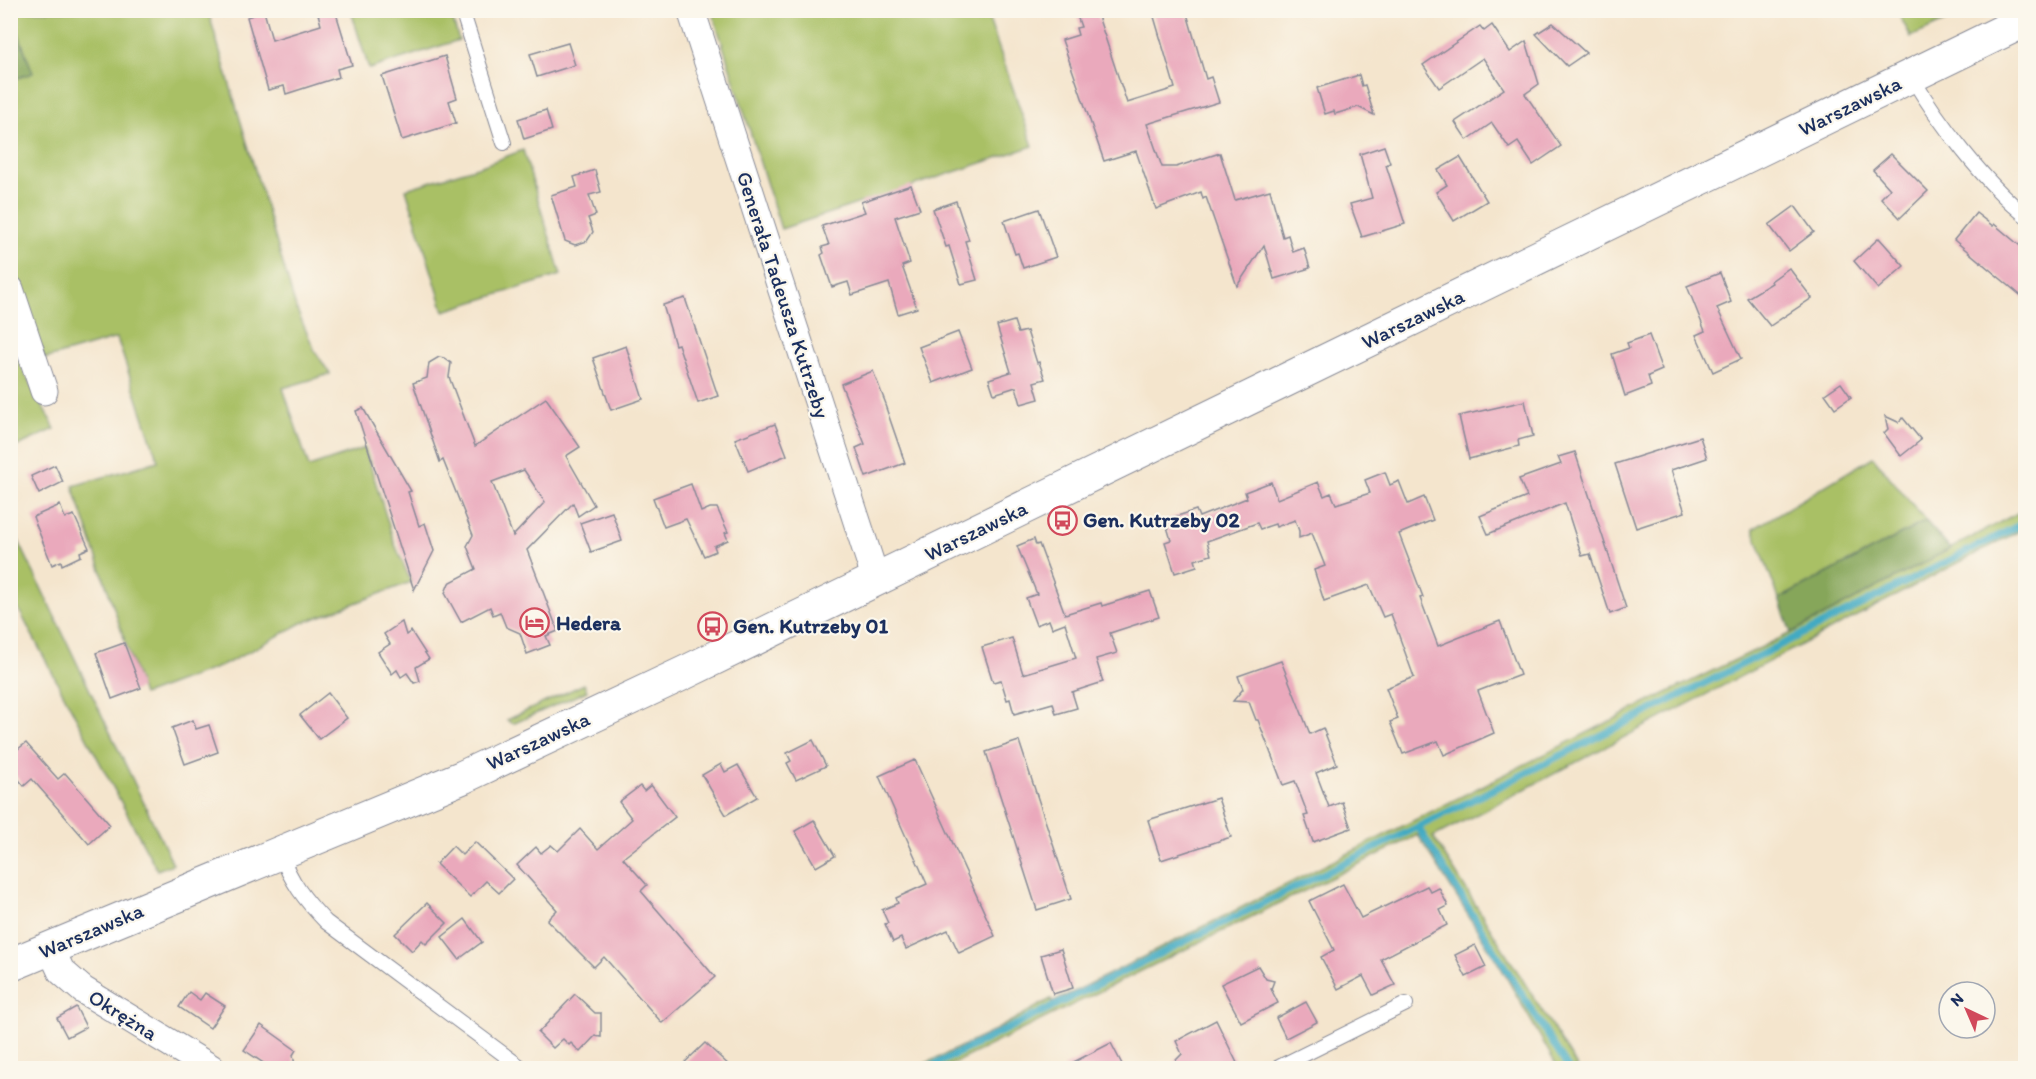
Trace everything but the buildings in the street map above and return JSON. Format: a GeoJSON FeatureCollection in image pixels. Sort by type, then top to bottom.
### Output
{"type":"FeatureCollection","features":[{"type":"Feature","properties":{"kind":"main road","name":"Warszawska"},"geometry":{"type":"LineString","coordinates":[[10,965],[483,767],[714,659],[2025,20]]}},
{"type":"Feature","properties":{"kind":"street","name":"Generała Tadeusza Kutrzeby"},"geometry":{"type":"LineString","coordinates":[[691,10],[876,580]]}},
{"type":"Feature","properties":{"kind":"street"},"geometry":{"type":"LineString","coordinates":[[10,289],[44,391]]}},
{"type":"Feature","properties":{"kind":"street","name":"Okrężna"},"geometry":{"type":"LineString","coordinates":[[50,947],[61,971],[83,990],[211,1068]]}},
{"type":"Feature","properties":{"kind":"lane"},"geometry":{"type":"LineString","coordinates":[[462,10],[504,143]]}},
{"type":"Feature","properties":{"kind":"lane"},"geometry":{"type":"LineString","coordinates":[[1911,76],[1967,155],[2003,198],[2025,216]]}},
{"type":"Feature","properties":{"kind":"lane"},"geometry":{"type":"LineString","coordinates":[[280,853],[290,879],[326,922],[522,1068]]}},
{"type":"Feature","properties":{"kind":"lane"},"geometry":{"type":"LineString","coordinates":[[1277,1068],[1406,1004]]}},
{"type":"Feature","properties":{"kind":"green space"},"geometry":{"type":"Polygon","coordinates":[[[10,11],[33,73],[11,80],[10,80],[10,11]]]}},
{"type":"Feature","properties":{"kind":"green space"},"geometry":{"type":"Polygon","coordinates":[[[11,11],[208,11],[296,308],[315,351],[330,374],[283,388],[309,467],[365,448],[394,542],[411,582],[302,623],[224,665],[143,695],[73,486],[158,461],[117,338],[44,359],[11,258],[10,80],[32,72],[11,11]]]}},
{"type":"Feature","properties":{"kind":"green space"},"geometry":{"type":"Polygon","coordinates":[[[351,11],[450,11],[459,40],[369,69],[351,11]]]}},
{"type":"Feature","properties":{"kind":"green space"},"geometry":{"type":"Polygon","coordinates":[[[712,11],[986,11],[1033,146],[781,229],[712,11]]]}},
{"type":"Feature","properties":{"kind":"green space"},"geometry":{"type":"Polygon","coordinates":[[[1897,11],[1968,11],[1911,37],[1897,11]]]}},
{"type":"Feature","properties":{"kind":"green space"},"geometry":{"type":"Polygon","coordinates":[[[523,150],[561,275],[444,311],[406,189],[484,165],[523,150]]]}},
{"type":"Feature","properties":{"kind":"green space"},"geometry":{"type":"Polygon","coordinates":[[[15,355],[55,429],[11,449],[10,357],[15,355]]]}},
{"type":"Feature","properties":{"kind":"green space"},"geometry":{"type":"Polygon","coordinates":[[[1873,457],[1926,521],[1779,599],[1753,529],[1873,457]]]}},
{"type":"Feature","properties":{"kind":"green space"},"geometry":{"type":"Polygon","coordinates":[[[2025,509],[2025,528],[1433,837],[1578,1068],[1558,1068],[1500,966],[1418,835],[944,1068],[916,1068],[990,1033],[1051,999],[1052,1003],[1654,699],[1791,633],[2025,509]]]}},
{"type":"Feature","properties":{"kind":"green space"},"geometry":{"type":"Polygon","coordinates":[[[1926,521],[1950,549],[1791,633],[1779,599],[1926,521]]]}},
{"type":"Feature","properties":{"kind":"green space"},"geometry":{"type":"Polygon","coordinates":[[[11,525],[173,864],[157,870],[11,595],[11,525]]]}},
{"type":"Feature","properties":{"kind":"green space"},"geometry":{"type":"Polygon","coordinates":[[[584,684],[587,691],[515,723],[507,720],[584,684]]]}},
{"type":"Feature","properties":{"kind":"waterway"},"geometry":{"type":"LineString","coordinates":[[928,1068],[1418,827],[2026,522]]}},
{"type":"Feature","properties":{"kind":"waterway"},"geometry":{"type":"LineString","coordinates":[[1418,827],[1568,1068]]}},
{"type":"Feature","properties":{"kind":"place","name":"Gen. Kutrzeby 02"},"geometry":{"type":"Point","coordinates":[1062,520]}},
{"type":"Feature","properties":{"kind":"place","name":"Hedera"},"geometry":{"type":"Point","coordinates":[535,623]}},
{"type":"Feature","properties":{"kind":"place","name":"Gen. Kutrzeby 01"},"geometry":{"type":"Point","coordinates":[712,626]}}]}
